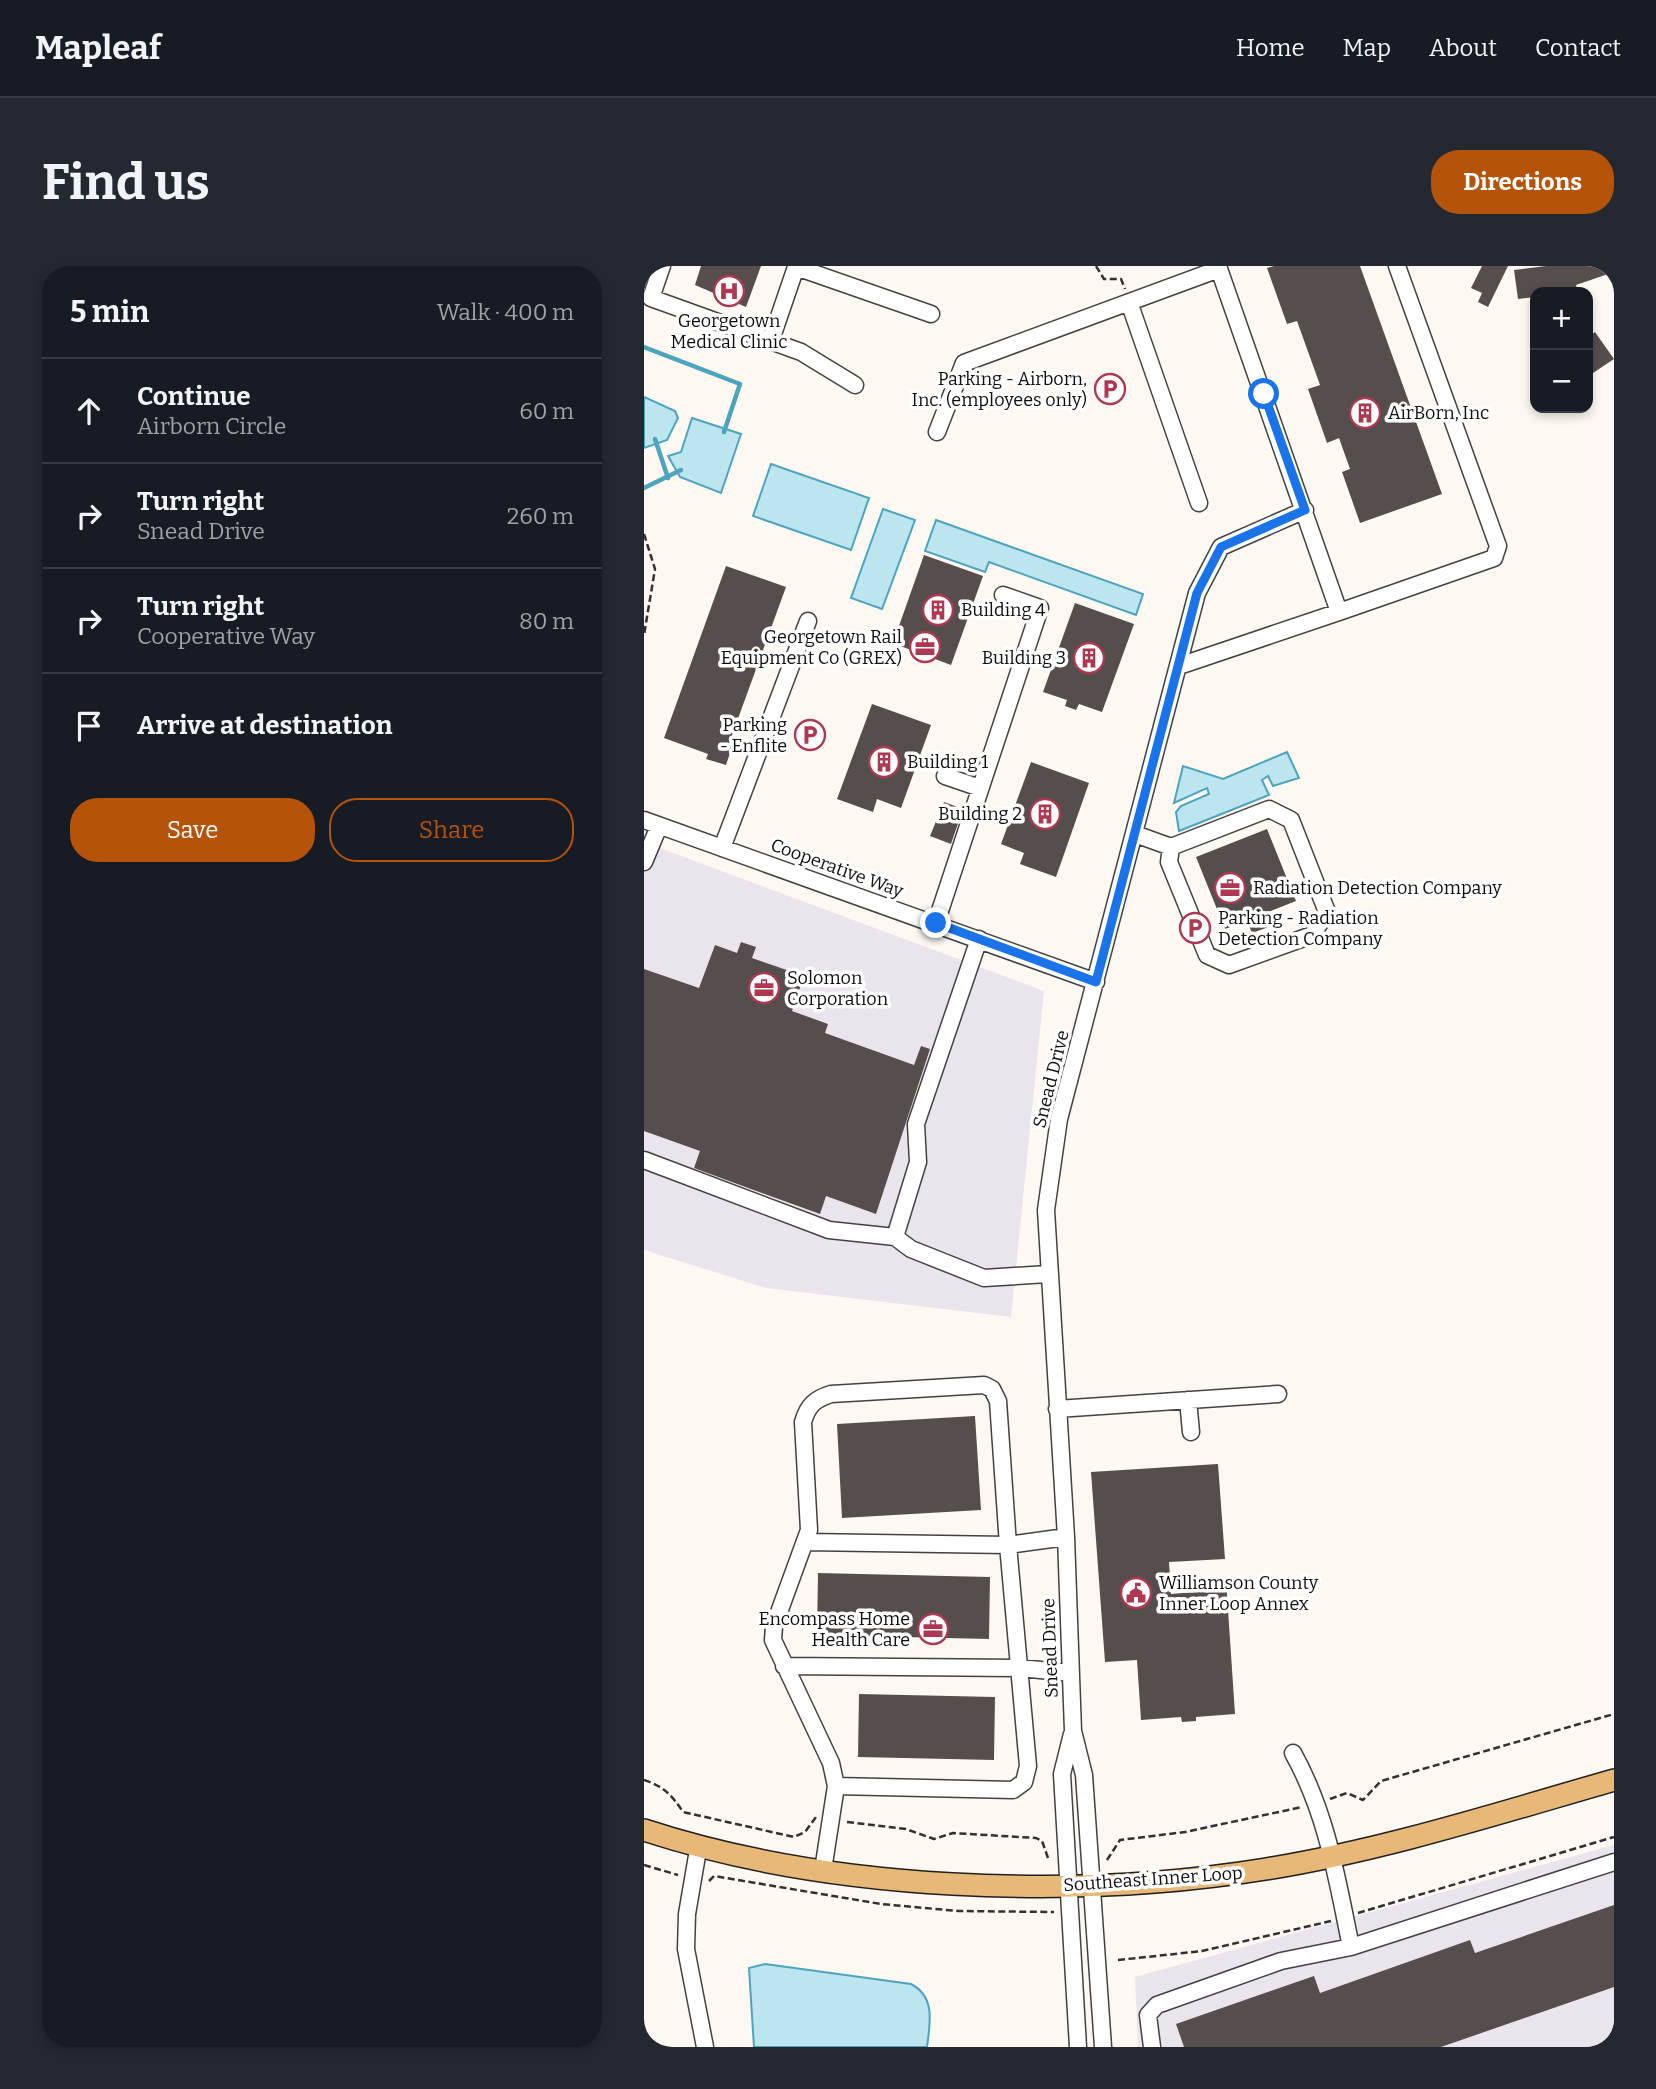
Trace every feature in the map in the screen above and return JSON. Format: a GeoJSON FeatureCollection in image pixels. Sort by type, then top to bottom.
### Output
{"type":"FeatureCollection","features":[{"type":"Feature","properties":{"kind":"main road","name":"Southeast Inner Loop"},"geometry":{"type":"LineString","coordinates":[[644,1830],[823,1870],[926,1882],[1093,1886],[1243,1872],[1334,1856],[1420,1835],[1614,1780]]}},
{"type":"Feature","properties":{"kind":"street"},"geometry":{"type":"LineString","coordinates":[[662,266],[647,297],[801,352],[855,385]]}},
{"type":"Feature","properties":{"kind":"street"},"geometry":{"type":"LineString","coordinates":[[1179,666],[1494,558],[1498,546],[1397,266]]}},
{"type":"Feature","properties":{"kind":"street"},"geometry":{"type":"LineString","coordinates":[[771,340],[796,267],[931,314]]}},
{"type":"Feature","properties":{"kind":"street"},"geometry":{"type":"LineString","coordinates":[[937,432],[964,363],[1219,267],[1339,612]]}},
{"type":"Feature","properties":{"kind":"street"},"geometry":{"type":"LineString","coordinates":[[1129,302],[1199,503]]}},
{"type":"Feature","properties":{"kind":"street","name":"Snead Drive"},"geometry":{"type":"LineString","coordinates":[[1103,2047],[1084,1775],[1073,1731],[1066,1537],[1046,1210],[1059,1119],[1197,593],[1221,547],[1305,510]]}},
{"type":"Feature","properties":{"kind":"street"},"geometry":{"type":"LineString","coordinates":[[936,923],[1040,608],[1003,595]]}},
{"type":"Feature","properties":{"kind":"street"},"geometry":{"type":"LineString","coordinates":[[722,848],[808,621]]}},
{"type":"Feature","properties":{"kind":"street"},"geometry":{"type":"LineString","coordinates":[[945,776],[980,788]]}},
{"type":"Feature","properties":{"kind":"street"},"geometry":{"type":"LineString","coordinates":[[1135,834],[1171,847],[1269,809],[1291,820],[1327,912],[1312,935],[1229,965],[1207,955],[1168,862],[1171,847]]}},
{"type":"Feature","properties":{"kind":"street"},"geometry":{"type":"LineString","coordinates":[[644,862],[652,823]]}},
{"type":"Feature","properties":{"kind":"street","name":"Cooperative Way"},"geometry":{"type":"LineString","coordinates":[[652,823],[1096,982]]}},
{"type":"Feature","properties":{"kind":"street"},"geometry":{"type":"LineString","coordinates":[[895,1237],[918,1162],[916,1124],[979,939]]}},
{"type":"Feature","properties":{"kind":"street"},"geometry":{"type":"LineString","coordinates":[[644,1160],[830,1230],[895,1237],[911,1249],[984,1278],[1048,1274]]}},
{"type":"Feature","properties":{"kind":"street"},"geometry":{"type":"LineString","coordinates":[[823,1870],[836,1786],[831,1763],[773,1640],[774,1626],[809,1530],[803,1422],[807,1410],[816,1399],[831,1394],[984,1385],[992,1390],[998,1401],[1028,1766],[1024,1782],[1013,1790],[836,1786]]}},
{"type":"Feature","properties":{"kind":"street"},"geometry":{"type":"LineString","coordinates":[[1057,1409],[1278,1394]]}},
{"type":"Feature","properties":{"kind":"street"},"geometry":{"type":"LineString","coordinates":[[1188,1400],[1191,1432]]}},
{"type":"Feature","properties":{"kind":"street"},"geometry":{"type":"LineString","coordinates":[[805,1542],[1008,1545],[1066,1537]]}},
{"type":"Feature","properties":{"kind":"street"},"geometry":{"type":"LineString","coordinates":[[784,1666],[1020,1668],[1071,1672]]}},
{"type":"Feature","properties":{"kind":"street","name":"Snead Drive"},"geometry":{"type":"LineString","coordinates":[[1073,1731],[1062,1774],[1078,2047]]}},
{"type":"Feature","properties":{"kind":"street"},"geometry":{"type":"LineString","coordinates":[[1293,1753],[1317,1799],[1334,1856],[1351,1947]]}},
{"type":"Feature","properties":{"kind":"street"},"geometry":{"type":"LineString","coordinates":[[699,1844],[687,1914],[685,1949],[705,2047]]}},
{"type":"Feature","properties":{"kind":"street"},"geometry":{"type":"LineString","coordinates":[[1152,2047],[1148,2015],[1157,2005],[1291,1958],[1351,1947],[1614,1863]]}},
{"type":"Feature","properties":{"kind":"path"},"geometry":{"type":"LineString","coordinates":[[1096,266],[1104,279],[1121,279],[1129,302]]}},
{"type":"Feature","properties":{"kind":"path"},"geometry":{"type":"LineString","coordinates":[[644,534],[655,569],[644,635]]}},
{"type":"Feature","properties":{"kind":"path"},"geometry":{"type":"LineString","coordinates":[[1329,1799],[1347,1793],[1363,1800],[1381,1781],[1614,1714]]}},
{"type":"Feature","properties":{"kind":"path"},"geometry":{"type":"LineString","coordinates":[[644,1780],[659,1785],[673,1796],[683,1812],[794,1837],[805,1832],[816,1817]]}},
{"type":"Feature","properties":{"kind":"path"},"geometry":{"type":"LineString","coordinates":[[1107,1860],[1120,1840],[1185,1832],[1312,1805]]}},
{"type":"Feature","properties":{"kind":"path"},"geometry":{"type":"LineString","coordinates":[[846,1822],[906,1829],[934,1839],[953,1833],[1036,1838],[1042,1841],[1048,1858]]}},
{"type":"Feature","properties":{"kind":"path"},"geometry":{"type":"LineString","coordinates":[[1118,1959],[1202,1951],[1345,1917],[1614,1837]]}},
{"type":"Feature","properties":{"kind":"path"},"geometry":{"type":"LineString","coordinates":[[644,1865],[679,1876]]}},
{"type":"Feature","properties":{"kind":"path"},"geometry":{"type":"LineString","coordinates":[[707,1884],[714,1876],[776,1889],[881,1904],[958,1911],[1055,1912]]}},
{"type":"Feature","properties":{"kind":"shaded area"},"geometry":{"type":"Polygon","coordinates":[[[644,842],[1044,991],[1011,1317],[766,1288],[644,1250],[644,842]]]}},
{"type":"Feature","properties":{"kind":"shaded area"},"geometry":{"type":"Polygon","coordinates":[[[1614,1845],[1614,2047],[1138,2047],[1135,1977],[1614,1845]]]}},
{"type":"Feature","properties":{"kind":"water"},"geometry":{"type":"Polygon","coordinates":[[[644,397],[675,411],[678,418],[667,440],[644,448],[644,397]]]}},
{"type":"Feature","properties":{"kind":"water"},"geometry":{"type":"Polygon","coordinates":[[[692,418],[741,434],[721,493],[680,477],[668,456],[681,452],[692,418]]]}},
{"type":"Feature","properties":{"kind":"water"},"geometry":{"type":"Polygon","coordinates":[[[771,464],[869,498],[851,550],[753,516],[771,464]]]}},
{"type":"Feature","properties":{"kind":"water"},"geometry":{"type":"Polygon","coordinates":[[[883,509],[915,520],[882,609],[851,598],[883,509]]]}},
{"type":"Feature","properties":{"kind":"water"},"geometry":{"type":"Polygon","coordinates":[[[936,520],[1143,594],[1136,615],[989,562],[985,572],[925,551],[936,520]]]}},
{"type":"Feature","properties":{"kind":"water"},"geometry":{"type":"Polygon","coordinates":[[[1287,752],[1299,778],[1273,786],[1268,776],[1262,780],[1269,795],[1179,831],[1176,812],[1181,806],[1209,794],[1207,788],[1174,803],[1183,766],[1223,779],[1287,752]]]}},
{"type":"Feature","properties":{"kind":"water"},"geometry":{"type":"Polygon","coordinates":[[[765,1964],[911,1984],[919,1989],[928,2003],[930,2020],[927,2047],[754,2047],[749,1968],[765,1964]]]}},
{"type":"Feature","properties":{"kind":"building","name":"Georgetown Medical Clinic"},"geometry":{"type":"Polygon","coordinates":[[[701,266],[761,266],[746,307],[695,285],[701,266]]]}},
{"type":"Feature","properties":{"kind":"building","name":"AirBorn, Inc"},"geometry":{"type":"Polygon","coordinates":[[[1360,266],[1442,494],[1360,523],[1342,472],[1350,469],[1339,438],[1327,443],[1308,389],[1320,385],[1297,321],[1287,324],[1267,268],[1360,266]]]}},
{"type":"Feature","properties":{"kind":"building"},"geometry":{"type":"Polygon","coordinates":[[[1482,266],[1508,266],[1488,307],[1478,302],[1482,293],[1471,288],[1482,266]]]}},
{"type":"Feature","properties":{"kind":"building"},"geometry":{"type":"Polygon","coordinates":[[[1546,266],[1614,266],[1614,272],[1577,287],[1530,287],[1530,298],[1518,299],[1514,270],[1546,266]]]}},
{"type":"Feature","properties":{"kind":"building"},"geometry":{"type":"Polygon","coordinates":[[[1595,332],[1614,359],[1593,373],[1593,350],[1595,332]]]}},
{"type":"Feature","properties":{"kind":"building","name":"Building 4"},"geometry":{"type":"Polygon","coordinates":[[[924,555],[983,576],[951,665],[927,656],[925,662],[914,658],[916,652],[893,643],[924,555]]]}},
{"type":"Feature","properties":{"kind":"building"},"geometry":{"type":"Polygon","coordinates":[[[726,566],[786,587],[728,746],[732,747],[726,765],[706,759],[708,754],[664,738],[726,566]]]}},
{"type":"Feature","properties":{"kind":"building","name":"Building 3"},"geometry":{"type":"Polygon","coordinates":[[[1075,603],[1134,624],[1102,712],[1079,704],[1076,710],[1065,706],[1067,700],[1043,692],[1075,603]]]}},
{"type":"Feature","properties":{"kind":"building","name":"Building 1"},"geometry":{"type":"Polygon","coordinates":[[[872,704],[931,725],[901,808],[877,799],[873,812],[837,799],[872,704]]]}},
{"type":"Feature","properties":{"kind":"building","name":"Building 2"},"geometry":{"type":"Polygon","coordinates":[[[1031,762],[1089,783],[1056,877],[1020,864],[1024,853],[1001,844],[1031,762]]]}},
{"type":"Feature","properties":{"kind":"building"},"geometry":{"type":"Polygon","coordinates":[[[944,802],[963,809],[951,844],[930,836],[944,802]]]}},
{"type":"Feature","properties":{"kind":"building"},"geometry":{"type":"Polygon","coordinates":[[[1267,829],[1296,901],[1268,912],[1274,925],[1252,933],[1247,921],[1225,929],[1196,857],[1267,829]]]}},
{"type":"Feature","properties":{"kind":"building"},"geometry":{"type":"Polygon","coordinates":[[[741,942],[756,947],[752,958],[804,976],[792,1011],[828,1024],[825,1033],[914,1065],[921,1046],[930,1049],[876,1214],[826,1196],[820,1214],[694,1168],[700,1151],[644,1131],[644,969],[699,988],[715,945],[737,953],[741,942]]]}},
{"type":"Feature","properties":{"kind":"building"},"geometry":{"type":"Polygon","coordinates":[[[975,1416],[981,1510],[842,1518],[837,1424],[975,1416]]]}},
{"type":"Feature","properties":{"kind":"building","name":"Williamson County Inner Loop Annex"},"geometry":{"type":"Polygon","coordinates":[[[1218,1464],[1225,1559],[1169,1562],[1171,1594],[1195,1592],[1195,1582],[1226,1580],[1235,1714],[1196,1717],[1196,1721],[1182,1722],[1181,1717],[1141,1720],[1137,1660],[1105,1662],[1091,1472],[1218,1464]]]}},
{"type":"Feature","properties":{"kind":"building"},"geometry":{"type":"Polygon","coordinates":[[[818,1573],[990,1577],[989,1639],[817,1635],[818,1573]]]}},
{"type":"Feature","properties":{"kind":"building"},"geometry":{"type":"Polygon","coordinates":[[[859,1694],[995,1697],[994,1760],[858,1757],[859,1694]]]}},
{"type":"Feature","properties":{"kind":"building"},"geometry":{"type":"Polygon","coordinates":[[[1614,1905],[1614,1987],[1441,2047],[1184,2047],[1176,2024],[1314,1976],[1320,1993],[1470,1940],[1475,1953],[1614,1905]]]}},
{"type":"Feature","properties":{"kind":"waterway"},"geometry":{"type":"LineString","coordinates":[[644,347],[740,384],[724,432]]}},
{"type":"Feature","properties":{"kind":"waterway"},"geometry":{"type":"LineString","coordinates":[[655,439],[668,478]]}},
{"type":"Feature","properties":{"kind":"waterway"},"geometry":{"type":"LineString","coordinates":[[644,488],[681,470]]}},
{"type":"Feature","properties":{"kind":"place","name":"Georgetown Medical Clinic"},"geometry":{"type":"Point","coordinates":[729,291]}},
{"type":"Feature","properties":{"kind":"place","name":"Parking - Airborn, Inc. (employees only)"},"geometry":{"type":"Point","coordinates":[1110,389]}},
{"type":"Feature","properties":{"kind":"place","name":"AirBorn, Inc"},"geometry":{"type":"Point","coordinates":[1365,413]}},
{"type":"Feature","properties":{"kind":"place","name":"Building 4"},"geometry":{"type":"Point","coordinates":[938,610]}},
{"type":"Feature","properties":{"kind":"place","name":"Georgetown Rail Equipment Co (GREX)"},"geometry":{"type":"Point","coordinates":[925,647]}},
{"type":"Feature","properties":{"kind":"place","name":"Building 3"},"geometry":{"type":"Point","coordinates":[1089,658]}},
{"type":"Feature","properties":{"kind":"place","name":"Parking - Enflite"},"geometry":{"type":"Point","coordinates":[810,735]}},
{"type":"Feature","properties":{"kind":"place","name":"Building 1"},"geometry":{"type":"Point","coordinates":[884,762]}},
{"type":"Feature","properties":{"kind":"place","name":"Building 2"},"geometry":{"type":"Point","coordinates":[1045,814]}},
{"type":"Feature","properties":{"kind":"place","name":"Radiation Detection Company"},"geometry":{"type":"Point","coordinates":[1230,888]}},
{"type":"Feature","properties":{"kind":"place","name":"Parking - Radiation Detection Company"},"geometry":{"type":"Point","coordinates":[1195,928]}},
{"type":"Feature","properties":{"kind":"place","name":"Solomon Corporation"},"geometry":{"type":"Point","coordinates":[764,988]}},
{"type":"Feature","properties":{"kind":"place","name":"Williamson County Inner Loop Annex"},"geometry":{"type":"Point","coordinates":[1136,1593]}},
{"type":"Feature","properties":{"kind":"place","name":"Encompass Home Health Care"},"geometry":{"type":"Point","coordinates":[933,1629]}},
{"type":"Feature","properties":{"kind":"route"},"geometry":{"type":"LineString","coordinates":[[936,923],[1096,982],[1197,593],[1221,547],[1305,510],[1264,394]]}}]}
